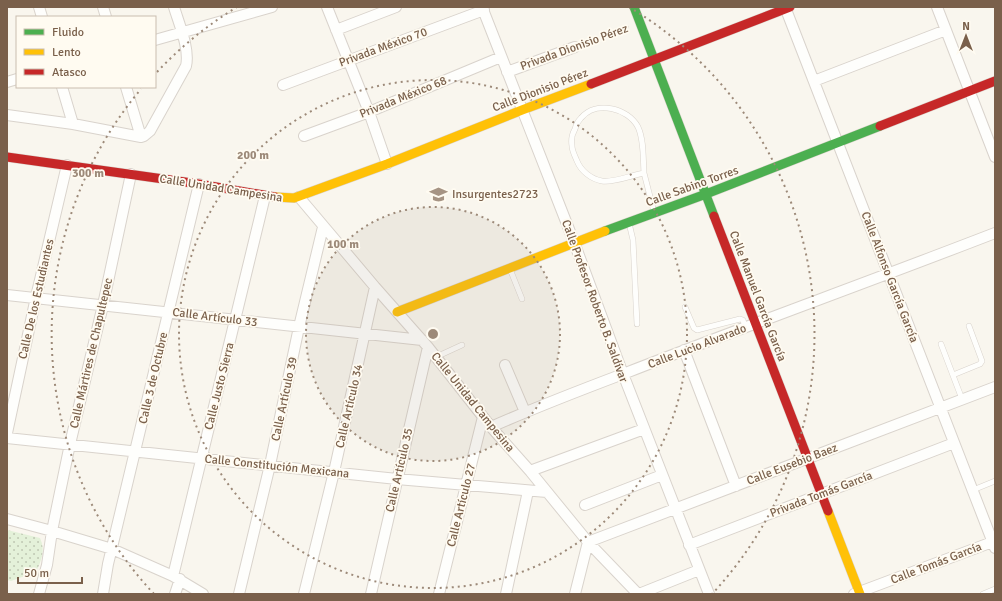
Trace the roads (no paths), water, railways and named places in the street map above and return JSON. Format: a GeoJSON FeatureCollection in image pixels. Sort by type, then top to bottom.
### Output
{"type":"FeatureCollection","features":[{"type":"Feature","properties":{"kind":"street"},"geometry":{"type":"LineString","coordinates":[[7,115],[73,124],[141,137],[144,136],[150,131],[186,66],[187,56],[174,7]]}},
{"type":"Feature","properties":{"kind":"street"},"geometry":{"type":"LineString","coordinates":[[156,40],[182,33],[250,10],[272,7]]}},
{"type":"Feature","properties":{"kind":"street"},"geometry":{"type":"LineString","coordinates":[[328,7],[387,164]]}},
{"type":"Feature","properties":{"kind":"street"},"geometry":{"type":"LineString","coordinates":[[336,30],[396,7]]}},
{"type":"Feature","properties":{"kind":"street","name":"Calle Manuel García García"},"geometry":{"type":"LineString","coordinates":[[634,7],[706,194],[750,325],[808,458],[858,593]]}},
{"type":"Feature","properties":{"kind":"street"},"geometry":{"type":"LineString","coordinates":[[937,7],[995,157]]}},
{"type":"Feature","properties":{"kind":"street","name":"Calle Dionisio Pérez"},"geometry":{"type":"LineString","coordinates":[[299,197],[787,8]]}},
{"type":"Feature","properties":{"kind":"street","name":"Calle Alfonso García García"},"geometry":{"type":"LineString","coordinates":[[787,8],[888,274],[994,543]]}},
{"type":"Feature","properties":{"kind":"street","name":"Calle Profesor Roberto B. Saldívar"},"geometry":{"type":"LineString","coordinates":[[483,9],[709,594]]}},
{"type":"Feature","properties":{"kind":"street","name":"Privada México 70"},"geometry":{"type":"LineString","coordinates":[[283,85],[483,9]]}},
{"type":"Feature","properties":{"kind":"street"},"geometry":{"type":"LineString","coordinates":[[814,81],[946,30]]}},
{"type":"Feature","properties":{"kind":"street","name":"Privada Dionisio Pérez"},"geometry":{"type":"LineString","coordinates":[[507,72],[575,47]]}},
{"type":"Feature","properties":{"kind":"street","name":"Privada México 68"},"geometry":{"type":"LineString","coordinates":[[304,136],[368,112],[501,57]]}},
{"type":"Feature","properties":{"kind":"street","name":"Calle Sabino Torres"},"geometry":{"type":"LineString","coordinates":[[397,312],[574,242],[706,194],[839,143],[995,81]]}},
{"type":"Feature","properties":{"kind":"street"},"geometry":{"type":"LineString","coordinates":[[62,88],[73,124]]}},
{"type":"Feature","properties":{"kind":"street"},"geometry":{"type":"LineString","coordinates":[[126,88],[141,137]]}},
{"type":"Feature","properties":{"kind":"street","name":"Calle Unidad Campesina"},"geometry":{"type":"LineString","coordinates":[[7,157],[199,184],[265,196],[290,199],[299,197],[375,287],[425,343],[491,427],[588,542],[638,594]]}},
{"type":"Feature","properties":{"kind":"street","name":"Calle De los Estudiantes"},"geometry":{"type":"LineString","coordinates":[[7,433],[36,297],[67,165]]}},
{"type":"Feature","properties":{"kind":"street","name":"Calle Mártires de Chapultepec"},"geometry":{"type":"LineString","coordinates":[[39,594],[47,565],[52,531],[70,444],[131,174]]}},
{"type":"Feature","properties":{"kind":"street","name":"Calle 3 de Octubre"},"geometry":{"type":"LineString","coordinates":[[103,594],[105,576],[199,184]]}},
{"type":"Feature","properties":{"kind":"street","name":"Calle Justo Sierra"},"geometry":{"type":"LineString","coordinates":[[175,594],[176,577],[202,457],[265,196]]}},
{"type":"Feature","properties":{"kind":"street","name":"Calle Artículo 39"},"geometry":{"type":"LineString","coordinates":[[239,594],[270,465],[299,327],[323,226]]}},
{"type":"Feature","properties":{"kind":"street","name":"Calle Lucio Alvarado"},"geometry":{"type":"LineString","coordinates":[[491,427],[525,412],[684,350],[995,233]]}},
{"type":"Feature","properties":{"kind":"street","name":"Calle Artículo 34"},"geometry":{"type":"LineString","coordinates":[[304,594],[334,472],[375,287]]}},
{"type":"Feature","properties":{"kind":"street","name":"Calle Artículo 33"},"geometry":{"type":"LineString","coordinates":[[7,294],[365,334],[425,343]]}},
{"type":"Feature","properties":{"kind":"street","name":"Calle Artículo 35"},"geometry":{"type":"LineString","coordinates":[[371,594],[397,479],[425,343]]}},
{"type":"Feature","properties":{"kind":"street"},"geometry":{"type":"LineString","coordinates":[[684,350],[736,486]]}},
{"type":"Feature","properties":{"kind":"street"},"geometry":{"type":"LineString","coordinates":[[505,365],[525,412]]}},
{"type":"Feature","properties":{"kind":"street","name":"Calle Eusebio Baez"},"geometry":{"type":"LineString","coordinates":[[588,542],[995,387]]}},
{"type":"Feature","properties":{"kind":"street","name":"Calle Artículo 27"},"geometry":{"type":"LineString","coordinates":[[439,594],[483,417]]}},
{"type":"Feature","properties":{"kind":"street"},"geometry":{"type":"LineString","coordinates":[[530,472],[644,429]]}},
{"type":"Feature","properties":{"kind":"street","name":"Calle Constitución Mexicana"},"geometry":{"type":"LineString","coordinates":[[7,438],[136,450],[397,479],[547,492]]}},
{"type":"Feature","properties":{"kind":"street","name":"Privada Tomás García"},"geometry":{"type":"LineString","coordinates":[[689,545],[954,443]]}},
{"type":"Feature","properties":{"kind":"street"},"geometry":{"type":"LineString","coordinates":[[585,505],[662,475]]}},
{"type":"Feature","properties":{"kind":"street"},"geometry":{"type":"LineString","coordinates":[[506,594],[528,491]]}},
{"type":"Feature","properties":{"kind":"street"},"geometry":{"type":"LineString","coordinates":[[7,519],[112,549],[176,577],[203,594]]}},
{"type":"Feature","properties":{"kind":"street"},"geometry":{"type":"LineString","coordinates":[[575,594],[588,542]]}},
{"type":"Feature","properties":{"kind":"street","name":"Calle Tomás García"},"geometry":{"type":"LineString","coordinates":[[858,593],[994,543]]}},
{"type":"Feature","properties":{"kind":"street"},"geometry":{"type":"LineString","coordinates":[[638,594],[699,570]]}},
{"type":"Feature","properties":{"kind":"lane"},"geometry":{"type":"LineString","coordinates":[[644,173],[609,181],[601,181],[584,172],[579,167],[572,147],[572,135],[581,117],[598,108],[609,108],[622,112],[632,119],[638,128],[641,138],[644,173],[655,213]]}},
{"type":"Feature","properties":{"kind":"lane"},"geometry":{"type":"LineString","coordinates":[[629,222],[632,240],[637,324]]}},
{"type":"Feature","properties":{"kind":"lane"},"geometry":{"type":"LineString","coordinates":[[510,268],[522,299]]}},
{"type":"Feature","properties":{"kind":"lane"},"geometry":{"type":"LineString","coordinates":[[685,307],[694,328],[697,330],[740,319],[750,325]]}},
{"type":"Feature","properties":{"kind":"lane"},"geometry":{"type":"LineString","coordinates":[[953,375],[980,364],[982,361],[969,326]]}},
{"type":"Feature","properties":{"kind":"lane"},"geometry":{"type":"LineString","coordinates":[[941,344],[962,399]]}},
{"type":"Feature","properties":{"kind":"lane"},"geometry":{"type":"LineString","coordinates":[[436,357],[462,345]]}},
{"type":"Feature","properties":{"kind":"lane"},"geometry":{"type":"LineString","coordinates":[[972,490],[995,481]]}},
{"type":"Feature","properties":{"kind":"lane"},"geometry":{"type":"LineString","coordinates":[[982,594],[995,589]]}},
{"type":"Feature","properties":{"kind":"place","name":"Insurgentes2723"},"geometry":{"type":"Point","coordinates":[439,194]}}]}
